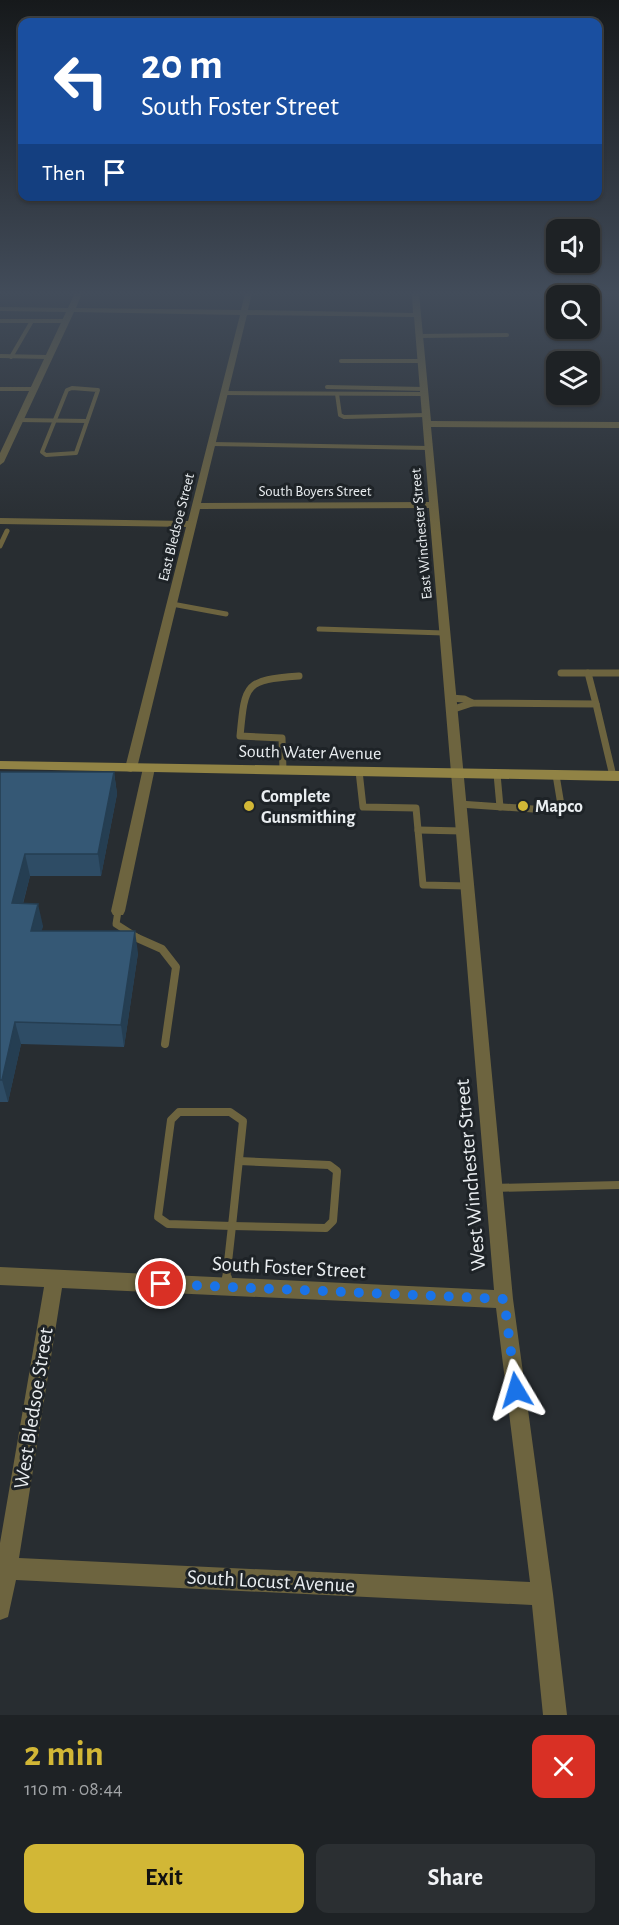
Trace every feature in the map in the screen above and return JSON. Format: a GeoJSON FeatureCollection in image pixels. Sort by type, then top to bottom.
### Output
{"type":"FeatureCollection","features":[{"type":"Feature","properties":{"kind":"main road","name":"South Water Avenue"},"geometry":{"type":"LineString","coordinates":[[0,765],[616,776]]}},
{"type":"Feature","properties":{"kind":"street"},"geometry":{"type":"LineString","coordinates":[[0,462],[4,446],[41,373]]}},
{"type":"Feature","properties":{"kind":"street","name":"East Bledsoe Street"},"geometry":{"type":"LineString","coordinates":[[132,768],[230,373]]}},
{"type":"Feature","properties":{"kind":"street","name":"East Winchester Street"},"geometry":{"type":"LineString","coordinates":[[422,373],[456,773]]}},
{"type":"Feature","properties":{"kind":"street"},"geometry":{"type":"LineString","coordinates":[[427,419],[619,425]]}},
{"type":"Feature","properties":{"kind":"street","name":"South Boyers Street"},"geometry":{"type":"LineString","coordinates":[[197,506],[433,505]]}},
{"type":"Feature","properties":{"kind":"street"},"geometry":{"type":"LineString","coordinates":[[0,521],[192,524]]}},
{"type":"Feature","properties":{"kind":"street"},"geometry":{"type":"LineString","coordinates":[[118,911],[149,768]]}},
{"type":"Feature","properties":{"kind":"street","name":"West Winchester Street"},"geometry":{"type":"LineString","coordinates":[[456,773],[504,1299],[542,1594],[555,1715]]}},
{"type":"Feature","properties":{"kind":"street","name":"South Foster Street"},"geometry":{"type":"LineString","coordinates":[[0,1276],[504,1299]]}},
{"type":"Feature","properties":{"kind":"street","name":"West Bledsoe Street"},"geometry":{"type":"LineString","coordinates":[[0,1609],[4,1568],[54,1279]]}},
{"type":"Feature","properties":{"kind":"street","name":"South Locust Avenue"},"geometry":{"type":"LineString","coordinates":[[4,1568],[542,1594]]}},
{"type":"Feature","properties":{"kind":"lane"},"geometry":{"type":"LineString","coordinates":[[327,387],[424,392]]}},
{"type":"Feature","properties":{"kind":"lane"},"geometry":{"type":"LineString","coordinates":[[0,389],[34,390]]}},
{"type":"Feature","properties":{"kind":"lane"},"geometry":{"type":"LineString","coordinates":[[67,390],[98,390],[87,421],[76,453],[45,455],[42,452],[67,390]]}},
{"type":"Feature","properties":{"kind":"lane"},"geometry":{"type":"LineString","coordinates":[[225,393],[424,392]]}},
{"type":"Feature","properties":{"kind":"lane"},"geometry":{"type":"LineString","coordinates":[[337,394],[340,415],[344,417],[427,419]]}},
{"type":"Feature","properties":{"kind":"lane"},"geometry":{"type":"LineString","coordinates":[[19,420],[87,421]]}},
{"type":"Feature","properties":{"kind":"lane"},"geometry":{"type":"LineString","coordinates":[[212,444],[429,448]]}},
{"type":"Feature","properties":{"kind":"lane"},"geometry":{"type":"LineString","coordinates":[[0,546],[7,531]]}},
{"type":"Feature","properties":{"kind":"lane"},"geometry":{"type":"LineString","coordinates":[[172,604],[226,614]]}},
{"type":"Feature","properties":{"kind":"lane"},"geometry":{"type":"LineString","coordinates":[[319,629],[444,633]]}},
{"type":"Feature","properties":{"kind":"lane"},"geometry":{"type":"LineString","coordinates":[[561,673],[619,673]]}},
{"type":"Feature","properties":{"kind":"lane"},"geometry":{"type":"LineString","coordinates":[[588,673],[616,776]]}},
{"type":"Feature","properties":{"kind":"lane"},"geometry":{"type":"LineString","coordinates":[[282,770],[282,738],[240,736],[245,694],[249,684],[263,679],[299,676]]}},
{"type":"Feature","properties":{"kind":"lane"},"geometry":{"type":"LineString","coordinates":[[450,698],[464,699],[471,703],[596,704]]}},
{"type":"Feature","properties":{"kind":"lane"},"geometry":{"type":"LineString","coordinates":[[451,710],[463,708],[471,703]]}},
{"type":"Feature","properties":{"kind":"lane"},"geometry":{"type":"LineString","coordinates":[[359,771],[363,807],[416,808],[423,885],[467,886]]}},
{"type":"Feature","properties":{"kind":"lane"},"geometry":{"type":"LineString","coordinates":[[497,774],[500,807]]}},
{"type":"Feature","properties":{"kind":"lane"},"geometry":{"type":"LineString","coordinates":[[459,804],[562,811],[556,775]]}},
{"type":"Feature","properties":{"kind":"lane"},"geometry":{"type":"LineString","coordinates":[[418,830],[462,831]]}},
{"type":"Feature","properties":{"kind":"lane"},"geometry":{"type":"LineString","coordinates":[[118,911],[116,924],[129,934],[162,949],[176,967],[165,1044]]}},
{"type":"Feature","properties":{"kind":"lane"},"geometry":{"type":"LineString","coordinates":[[225,1287],[232,1227],[243,1121],[230,1112],[179,1112],[171,1120],[158,1217],[168,1224],[232,1227],[326,1228],[333,1221],[337,1172],[329,1165],[239,1161]]}},
{"type":"Feature","properties":{"kind":"lane"},"geometry":{"type":"LineString","coordinates":[[494,1188],[619,1185]]}},
{"type":"Feature","properties":{"kind":"building"},"geometry":{"type":"Polygon","coordinates":[[[0,772],[114,772],[98,854],[25,854],[12,903],[38,904],[31,931],[135,931],[121,1025],[15,1022],[2,1080],[0,1080],[0,772]]]}},
{"type":"Feature","properties":{"kind":"place","name":"Complete Gunsmithing"},"geometry":{"type":"Point","coordinates":[249,806]}},
{"type":"Feature","properties":{"kind":"place","name":"Mapco"},"geometry":{"type":"Point","coordinates":[523,806]}},
{"type":"Feature","properties":{"kind":"route"},"geometry":{"type":"LineString","coordinates":[[161,1284],[504,1299],[516,1390]]}}]}
